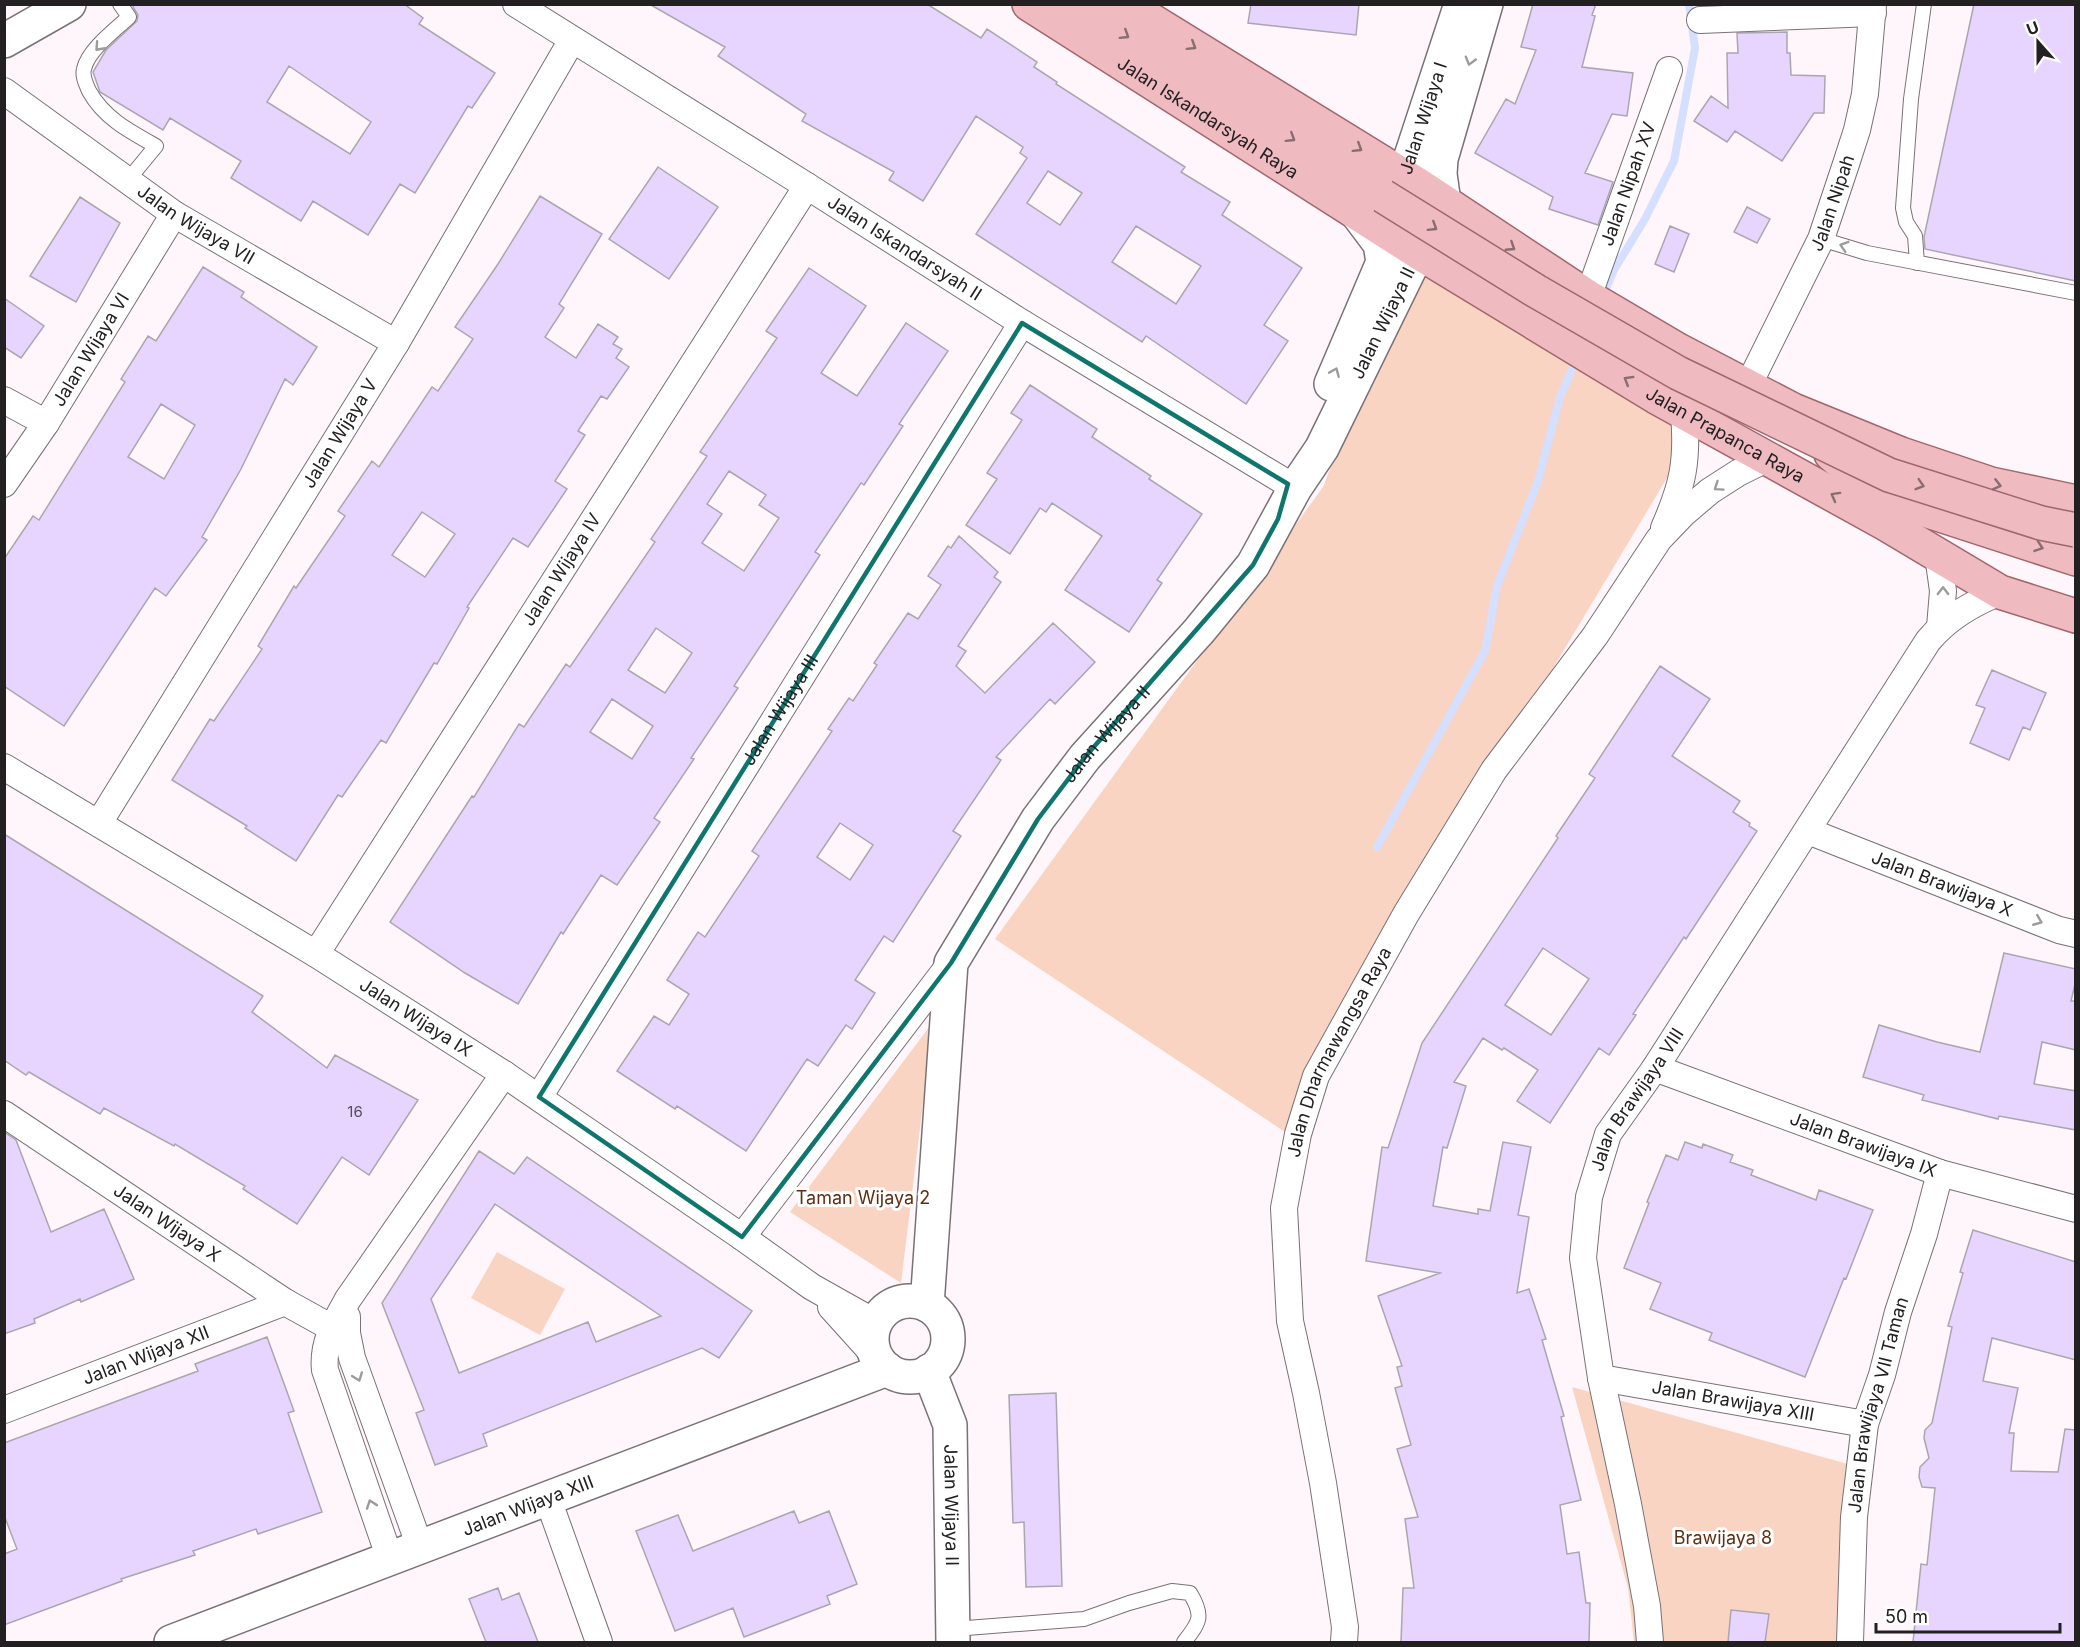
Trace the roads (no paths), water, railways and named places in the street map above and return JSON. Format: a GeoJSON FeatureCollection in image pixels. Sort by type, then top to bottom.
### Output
{"type":"FeatureCollection","features":[{"type":"Feature","properties":{"kind":"main road","name":"Jalan Iskandarsyah Raya"},"geometry":{"type":"LineString","coordinates":[[1029,4],[1385,230]]}},
{"type":"Feature","properties":{"kind":"main road"},"geometry":{"type":"LineString","coordinates":[[1075,4],[1536,291],[1678,373],[1889,475],[2041,523],[2076,530]]}},
{"type":"Feature","properties":{"kind":"main road"},"geometry":{"type":"LineString","coordinates":[[1125,4],[1406,177],[1588,297],[1678,350],[1793,410],[1901,454],[1991,484],[2076,502]]}},
{"type":"Feature","properties":{"kind":"main road","name":"Jalan Prapanca Raya"},"geometry":{"type":"LineString","coordinates":[[1385,230],[1684,413],[1886,524],[1942,551]]}},
{"type":"Feature","properties":{"kind":"main road"},"geometry":{"type":"LineString","coordinates":[[1793,410],[1833,456],[1858,477],[1900,502],[2076,559]]}},
{"type":"Feature","properties":{"kind":"main road"},"geometry":{"type":"LineString","coordinates":[[1942,551],[2000,592],[2076,616]]}},
{"type":"Feature","properties":{"kind":"main road"},"geometry":{"type":"LineString","coordinates":[[1942,551],[2060,594],[2076,597]]}},
{"type":"Feature","properties":{"kind":"street"},"geometry":{"type":"LineString","coordinates":[[4,41],[69,4]]}},
{"type":"Feature","properties":{"kind":"street","name":"Jalan Iskandarsyah II"},"geometry":{"type":"LineString","coordinates":[[516,4],[1022,323],[1213,441],[1291,486]]}},
{"type":"Feature","properties":{"kind":"street","name":"Jalan Wijaya I"},"geometry":{"type":"LineString","coordinates":[[1385,230],[1406,177],[1461,4]]}},
{"type":"Feature","properties":{"kind":"street","name":"Jalan Wijaya I"},"geometry":{"type":"LineString","coordinates":[[1444,203],[1440,174],[1441,159],[1486,4]]}},
{"type":"Feature","properties":{"kind":"street"},"geometry":{"type":"LineString","coordinates":[[1700,21],[1785,15],[1816,16],[1873,9]]}},
{"type":"Feature","properties":{"kind":"street","name":"Jalan Nipah"},"geometry":{"type":"LineString","coordinates":[[1748,386],[1821,239],[1857,130],[1865,94],[1873,9]]}},
{"type":"Feature","properties":{"kind":"street","name":"Jalan Wijaya V"},"geometry":{"type":"LineString","coordinates":[[99,822],[396,343],[572,40]]}},
{"type":"Feature","properties":{"kind":"street","name":"Jalan Nipah XV"},"geometry":{"type":"LineString","coordinates":[[1588,297],[1669,70]]}},
{"type":"Feature","properties":{"kind":"street","name":"Jalan Wijaya VII"},"geometry":{"type":"LineString","coordinates":[[4,92],[174,214],[396,343]]}},
{"type":"Feature","properties":{"kind":"street","name":"Jalan Wijaya IV"},"geometry":{"type":"LineString","coordinates":[[316,954],[807,186]]}},
{"type":"Feature","properties":{"kind":"street","name":"Jalan Wijaya II"},"geometry":{"type":"LineString","coordinates":[[742,1237],[951,963],[1038,819],[1085,757],[1199,631],[1253,565],[1278,519],[1383,262],[1380,244],[1355,211]]}},
{"type":"Feature","properties":{"kind":"street","name":"Jalan Wijaya VI"},"geometry":{"type":"LineString","coordinates":[[4,484],[46,423],[174,214]]}},
{"type":"Feature","properties":{"kind":"street","name":"Jalan Wijaya II"},"geometry":{"type":"LineString","coordinates":[[1291,486],[1322,448],[1418,252]]}},
{"type":"Feature","properties":{"kind":"street","name":"Jalan Wijaya III"},"geometry":{"type":"LineString","coordinates":[[539,1097],[1022,323]]}},
{"type":"Feature","properties":{"kind":"street"},"geometry":{"type":"LineString","coordinates":[[4,400],[46,423]]}},
{"type":"Feature","properties":{"kind":"street","name":"Jalan Dharmawangsa Raya"},"geometry":{"type":"LineString","coordinates":[[1344,1642],[1345,1627],[1323,1483],[1290,1321],[1284,1208],[1298,1134],[1316,1076],[1406,914],[1494,770],[1595,636],[1659,539],[1683,477],[1687,445],[1684,413]]}},
{"type":"Feature","properties":{"kind":"street","name":"Jalan Dharmawangsa Raya"},"geometry":{"type":"LineString","coordinates":[[1659,539],[1684,513],[1710,492],[1738,473],[1768,458]]}},
{"type":"Feature","properties":{"kind":"street"},"geometry":{"type":"LineString","coordinates":[[1940,627],[1943,591],[1942,551]]}},
{"type":"Feature","properties":{"kind":"street","name":"Jalan Brawijaya VIII"},"geometry":{"type":"LineString","coordinates":[[1650,1642],[1647,1606],[1601,1378],[1583,1258],[1589,1197],[1608,1134],[1655,1068],[1928,641],[1940,627],[1958,613],[2000,592]]}},
{"type":"Feature","properties":{"kind":"street","name":"Jalan Wijaya IX"},"geometry":{"type":"LineString","coordinates":[[4,767],[316,954],[539,1097],[812,1287],[876,1323]]}},
{"type":"Feature","properties":{"kind":"street","name":"Jalan Brawijaya X"},"geometry":{"type":"LineString","coordinates":[[1808,831],[2059,930],[2076,934]]}},
{"type":"Feature","properties":{"kind":"street","name":"Jalan Wijaya II"},"geometry":{"type":"LineString","coordinates":[[927,1305],[951,963]]}},
{"type":"Feature","properties":{"kind":"street","name":"Jalan Brawijaya IX"},"geometry":{"type":"LineString","coordinates":[[1655,1068],[1940,1173],[2076,1209]]}},
{"type":"Feature","properties":{"kind":"street"},"geometry":{"type":"LineString","coordinates":[[390,1559],[325,1370],[324,1356],[339,1330],[348,1299],[504,1074]]}},
{"type":"Feature","properties":{"kind":"street","name":"Jalan Wijaya X"},"geometry":{"type":"LineString","coordinates":[[4,1114],[285,1302],[339,1330]]}},
{"type":"Feature","properties":{"kind":"street","name":"Jalan Brawijaya VII Taman"},"geometry":{"type":"LineString","coordinates":[[1850,1642],[1854,1517],[1865,1424],[1882,1375],[1898,1312],[1924,1234],[1940,1173]]}},
{"type":"Feature","properties":{"kind":"street","name":"Jalan Wijaya IX"},"geometry":{"type":"LineString","coordinates":[[812,1287],[882,1364]]}},
{"type":"Feature","properties":{"kind":"street"},"geometry":{"type":"LineString","coordinates":[[913,1301],[927,1305],[943,1320],[948,1340],[942,1360],[930,1371],[919,1376],[908,1377],[882,1364],[873,1345],[876,1323],[885,1311],[898,1303],[913,1301]]}},
{"type":"Feature","properties":{"kind":"street","name":"Jalan Wijaya XII"},"geometry":{"type":"LineString","coordinates":[[4,1410],[285,1302]]}},
{"type":"Feature","properties":{"kind":"street"},"geometry":{"type":"LineString","coordinates":[[339,1330],[352,1358],[420,1547]]}},
{"type":"Feature","properties":{"kind":"street","name":"Jalan Wijaya XIII"},"geometry":{"type":"LineString","coordinates":[[171,1642],[548,1498],[882,1364]]}},
{"type":"Feature","properties":{"kind":"street","name":"Jalan Wijaya II"},"geometry":{"type":"LineString","coordinates":[[930,1371],[950,1425],[953,1636]]}},
{"type":"Feature","properties":{"kind":"street","name":"Jalan Brawijaya XIII"},"geometry":{"type":"LineString","coordinates":[[1601,1378],[1865,1424]]}},
{"type":"Feature","properties":{"kind":"street"},"geometry":{"type":"LineString","coordinates":[[548,1498],[598,1642]]}},
{"type":"Feature","properties":{"kind":"lane"},"geometry":{"type":"LineString","coordinates":[[120,4],[129,17],[93,52],[83,69],[84,80],[97,105],[129,131],[156,146],[128,180]]}},
{"type":"Feature","properties":{"kind":"lane"},"geometry":{"type":"LineString","coordinates":[[1917,263],[1915,236],[1906,222],[1903,208],[1911,99],[1924,4]]}},
{"type":"Feature","properties":{"kind":"lane"},"geometry":{"type":"LineString","coordinates":[[1821,239],[1867,253],[2076,293]]}},
{"type":"Feature","properties":{"kind":"lane"},"geometry":{"type":"LineString","coordinates":[[953,1636],[1084,1619],[1129,1603],[1172,1592],[1190,1593],[1199,1608],[1198,1624],[1184,1642]]}},
{"type":"Feature","properties":{"kind":"waterway"},"geometry":{"type":"LineString","coordinates":[[1604,293],[1614,270],[1645,219],[1674,161],[1695,48],[1689,4]]}},
{"type":"Feature","properties":{"kind":"waterway"},"geometry":{"type":"LineString","coordinates":[[1377,847],[1485,651],[1497,586],[1538,481],[1560,397],[1576,360]]}},
{"type":"Feature","properties":{"kind":"park label","name":"Taman Wijaya 2"},"geometry":{"type":"Point","coordinates":[863,1198]}},
{"type":"Feature","properties":{"kind":"park label","name":"Brawijaya 8"},"geometry":{"type":"Point","coordinates":[1723,1538]}}]}
